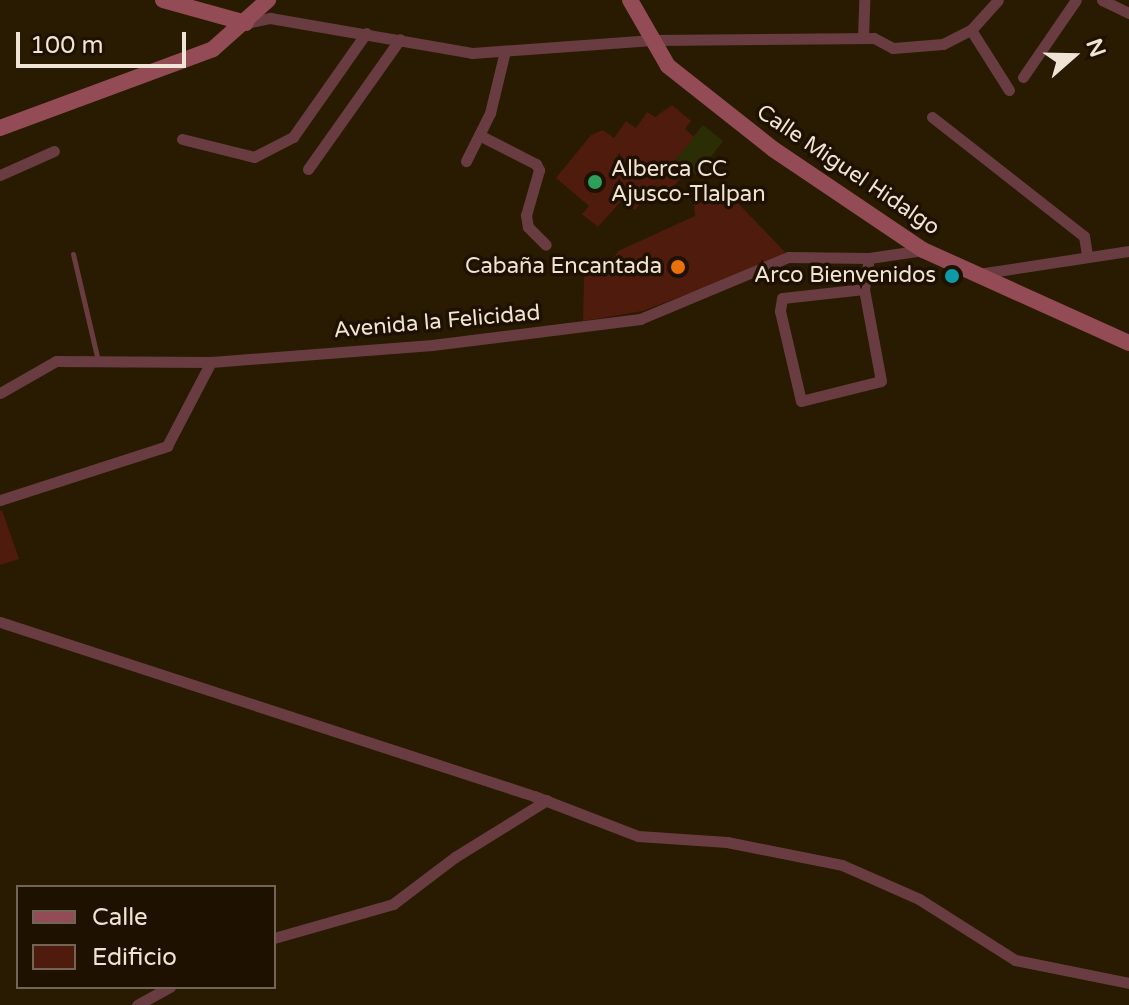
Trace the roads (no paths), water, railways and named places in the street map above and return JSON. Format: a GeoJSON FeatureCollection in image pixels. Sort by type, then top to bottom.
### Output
{"type":"FeatureCollection","features":[{"type":"Feature","properties":{"kind":"main road"},"geometry":{"type":"LineString","coordinates":[[163,0],[213,17],[246,23]]}},
{"type":"Feature","properties":{"kind":"main road"},"geometry":{"type":"LineString","coordinates":[[0,128],[213,49],[246,23],[268,0]]}},
{"type":"Feature","properties":{"kind":"main road","name":"Calle Miguel Hidalgo"},"geometry":{"type":"LineString","coordinates":[[630,0],[668,66],[773,149],[923,250],[1129,343]]}},
{"type":"Feature","properties":{"kind":"street"},"geometry":{"type":"LineString","coordinates":[[213,17],[218,0]]}},
{"type":"Feature","properties":{"kind":"street"},"geometry":{"type":"LineString","coordinates":[[863,38],[864,0]]}},
{"type":"Feature","properties":{"kind":"street"},"geometry":{"type":"LineString","coordinates":[[246,23],[270,18],[472,53],[653,40],[863,38],[893,48],[943,44],[971,30],[998,0]]}},
{"type":"Feature","properties":{"kind":"street"},"geometry":{"type":"LineString","coordinates":[[1023,77],[1076,0]]}},
{"type":"Feature","properties":{"kind":"street"},"geometry":{"type":"LineString","coordinates":[[1102,0],[1129,13]]}},
{"type":"Feature","properties":{"kind":"street"},"geometry":{"type":"LineString","coordinates":[[971,30],[1009,90]]}},
{"type":"Feature","properties":{"kind":"street"},"geometry":{"type":"LineString","coordinates":[[182,139],[254,157],[293,137],[366,33]]}},
{"type":"Feature","properties":{"kind":"street"},"geometry":{"type":"LineString","coordinates":[[308,169],[400,39]]}},
{"type":"Feature","properties":{"kind":"street"},"geometry":{"type":"LineString","coordinates":[[466,161],[490,113],[505,51]]}},
{"type":"Feature","properties":{"kind":"street"},"geometry":{"type":"LineString","coordinates":[[932,117],[1084,236],[1087,254]]}},
{"type":"Feature","properties":{"kind":"street"},"geometry":{"type":"LineString","coordinates":[[479,135],[536,164],[539,170],[526,215],[528,227],[546,245]]}},
{"type":"Feature","properties":{"kind":"street"},"geometry":{"type":"LineString","coordinates":[[0,175],[54,151]]}},
{"type":"Feature","properties":{"kind":"street","name":"Avenida la Felicidad"},"geometry":{"type":"LineString","coordinates":[[0,393],[56,361],[211,362],[432,345],[640,319],[788,257],[869,258],[923,250]]}},
{"type":"Feature","properties":{"kind":"street"},"geometry":{"type":"LineString","coordinates":[[978,274],[1087,254],[1129,251]]}},
{"type":"Feature","properties":{"kind":"street"},"geometry":{"type":"LineString","coordinates":[[864,289],[782,298],[780,311],[801,401],[881,381],[864,289],[869,258]]}},
{"type":"Feature","properties":{"kind":"street"},"geometry":{"type":"LineString","coordinates":[[0,500],[167,446],[211,362]]}},
{"type":"Feature","properties":{"kind":"street"},"geometry":{"type":"LineString","coordinates":[[0,622],[547,800],[651,839],[727,842],[842,865],[919,899],[1015,960],[1129,983]]}},
{"type":"Feature","properties":{"kind":"street"},"geometry":{"type":"LineString","coordinates":[[276,937],[393,904],[455,857],[547,800]]}},
{"type":"Feature","properties":{"kind":"street"},"geometry":{"type":"LineString","coordinates":[[137,1005],[166,989]]}},
{"type":"Feature","properties":{"kind":"lane"},"geometry":{"type":"LineString","coordinates":[[73,254],[98,362]]}},
{"type":"Feature","properties":{"kind":"place","name":"Alberca CC Ajusco-Tlalpan"},"geometry":{"type":"Point","coordinates":[595,182]}},
{"type":"Feature","properties":{"kind":"place","name":"Cabaña Encantada"},"geometry":{"type":"Point","coordinates":[678,267]}},
{"type":"Feature","properties":{"kind":"place","name":"Arco Bienvenidos"},"geometry":{"type":"Point","coordinates":[952,276]}}]}
